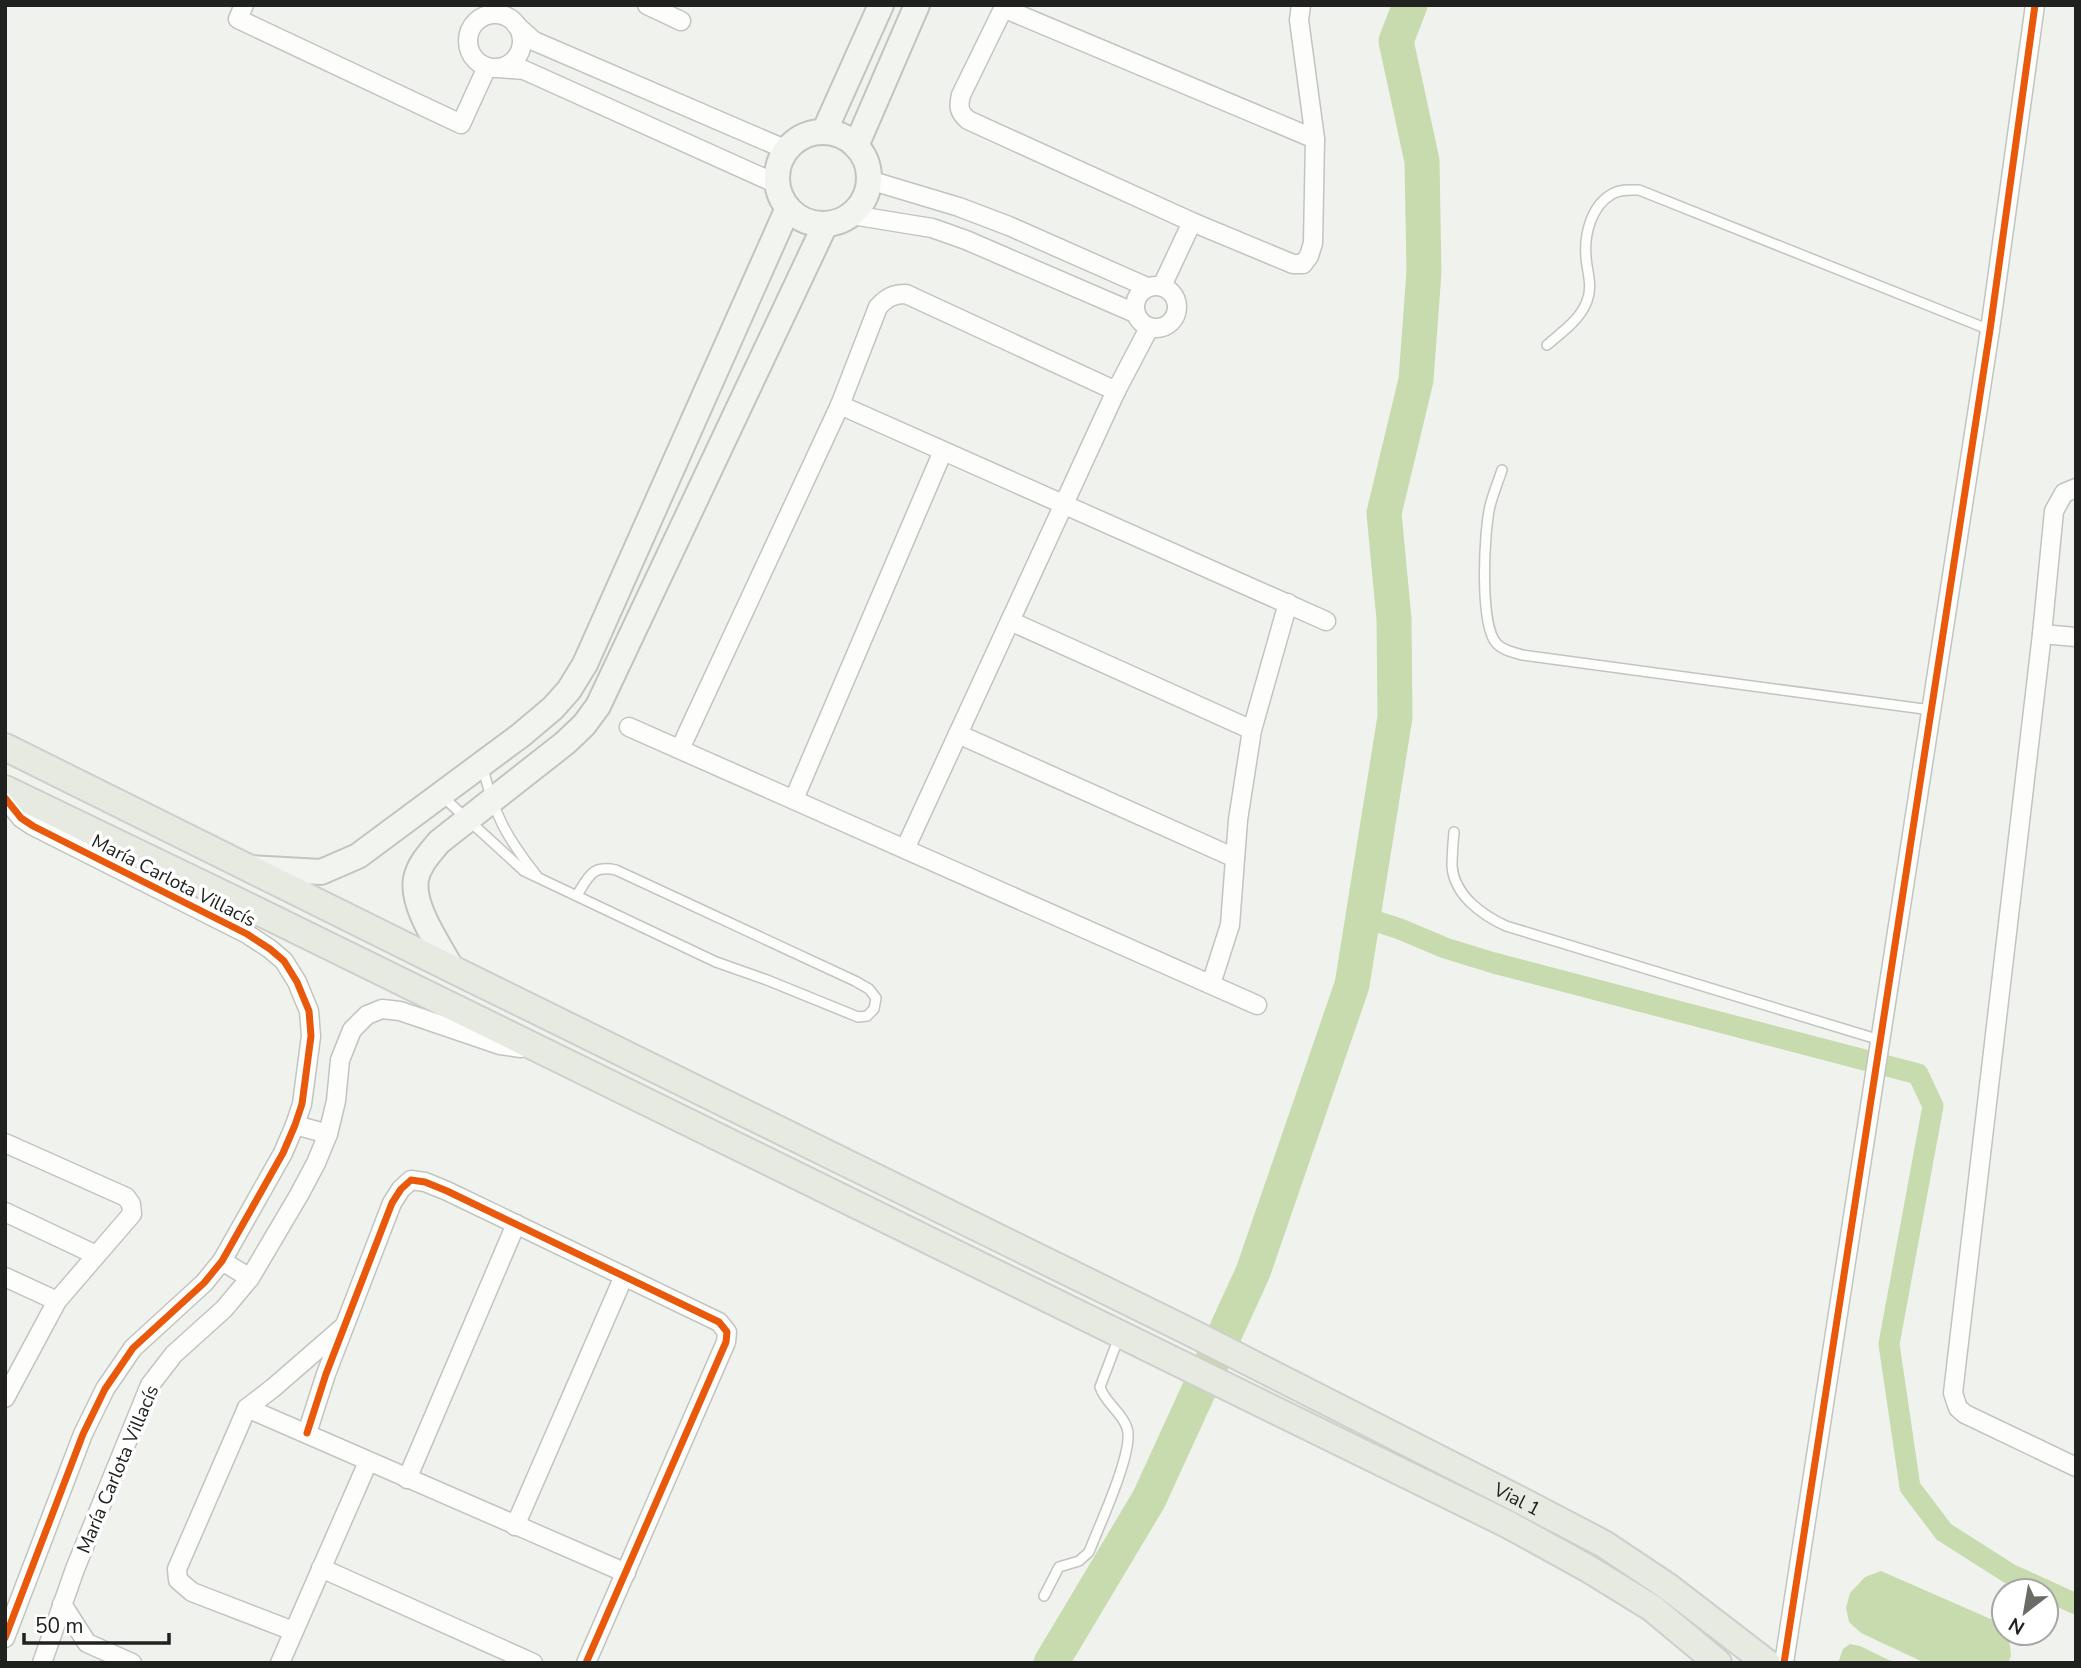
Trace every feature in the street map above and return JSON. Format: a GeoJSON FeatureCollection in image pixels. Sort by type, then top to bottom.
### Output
{"type":"FeatureCollection","features":[{"type":"Feature","properties":{"kind":"main road","name":"Vial 1"},"geometry":{"type":"LineString","coordinates":[[5,747],[1189,1332],[1604,1544],[1667,1586],[1767,1663]]}},
{"type":"Feature","properties":{"kind":"main road","name":"Vial 1"},"geometry":{"type":"LineString","coordinates":[[5,789],[1509,1525],[1652,1608],[1718,1663]]}},
{"type":"Feature","properties":{"kind":"street"},"geometry":{"type":"LineString","coordinates":[[244,5],[238,19],[461,124],[493,68],[508,65],[520,51],[520,34],[512,16]]}},
{"type":"Feature","properties":{"kind":"street"},"geometry":{"type":"LineString","coordinates":[[647,5],[681,21]]}},
{"type":"Feature","properties":{"kind":"street"},"geometry":{"type":"LineString","coordinates":[[824,132],[881,5]]}},
{"type":"Feature","properties":{"kind":"street"},"geometry":{"type":"LineString","coordinates":[[856,146],[917,5]]}},
{"type":"Feature","properties":{"kind":"street"},"geometry":{"type":"LineString","coordinates":[[1301,5],[1300,20],[1315,139],[1313,243],[1310,256],[1303,264],[1284,262],[968,120],[960,114],[958,105],[1004,7],[1315,139]]}},
{"type":"Feature","properties":{"kind":"street"},"geometry":{"type":"LineString","coordinates":[[1784,1663],[1990,330],[2035,5]]}},
{"type":"Feature","properties":{"kind":"street"},"geometry":{"type":"LineString","coordinates":[[777,184],[524,70],[493,68],[473,57],[469,49],[470,32],[474,24],[489,15],[512,16],[534,41],[787,150]]}},
{"type":"Feature","properties":{"kind":"street"},"geometry":{"type":"LineString","coordinates":[[574,92],[587,64]]}},
{"type":"Feature","properties":{"kind":"street"},"geometry":{"type":"LineString","coordinates":[[643,123],[656,94]]}},
{"type":"Feature","properties":{"kind":"street"},"geometry":{"type":"LineString","coordinates":[[824,132],[847,139],[856,146],[868,168],[869,180],[867,193],[852,215],[825,225],[810,223],[788,208],[780,197],[777,172],[787,150],[797,140],[824,132]]}},
{"type":"Feature","properties":{"kind":"street"},"geometry":{"type":"LineString","coordinates":[[852,215],[932,229],[967,240],[1135,313],[1143,324],[1149,327],[1157,329],[1170,323],[1178,310],[1174,295],[1009,226],[869,180]]}},
{"type":"Feature","properties":{"kind":"street"},"geometry":{"type":"LineString","coordinates":[[246,867],[302,873],[321,872],[358,856],[482,764],[553,708],[569,690],[585,664],[788,208]]}},
{"type":"Feature","properties":{"kind":"street"},"geometry":{"type":"LineString","coordinates":[[1135,313],[1136,298],[1154,287],[1192,222]]}},
{"type":"Feature","properties":{"kind":"street"},"geometry":{"type":"LineString","coordinates":[[452,970],[421,911],[415,892],[416,877],[424,859],[439,842],[565,743],[584,725],[598,706],[825,225]]}},
{"type":"Feature","properties":{"kind":"street"},"geometry":{"type":"LineString","coordinates":[[1061,281],[1073,254]]}},
{"type":"Feature","properties":{"kind":"street"},"geometry":{"type":"LineString","coordinates":[[680,749],[840,405],[878,307],[884,301],[898,294],[906,294],[1116,391]]}},
{"type":"Feature","properties":{"kind":"street"},"geometry":{"type":"LineString","coordinates":[[905,849],[1116,391],[1149,327]]}},
{"type":"Feature","properties":{"kind":"street"},"geometry":{"type":"LineString","coordinates":[[840,405],[1326,621]]}},
{"type":"Feature","properties":{"kind":"street"},"geometry":{"type":"LineString","coordinates":[[794,799],[943,450]]}},
{"type":"Feature","properties":{"kind":"street"},"geometry":{"type":"LineString","coordinates":[[2075,1463],[1965,1414],[1958,1408],[1953,1393],[2042,634],[2054,510],[2064,493],[2076,488]]}},
{"type":"Feature","properties":{"kind":"street"},"geometry":{"type":"LineString","coordinates":[[1211,984],[1230,925],[1242,783],[1252,730],[1288,603]]}},
{"type":"Feature","properties":{"kind":"street"},"geometry":{"type":"LineString","coordinates":[[1010,621],[1252,730]]}},
{"type":"Feature","properties":{"kind":"street"},"geometry":{"type":"LineString","coordinates":[[2042,634],[2076,638]]}},
{"type":"Feature","properties":{"kind":"street"},"geometry":{"type":"LineString","coordinates":[[629,727],[1257,1005]]}},
{"type":"Feature","properties":{"kind":"street"},"geometry":{"type":"LineString","coordinates":[[958,734],[1235,858]]}},
{"type":"Feature","properties":{"kind":"street","name":"María Carlota Villacís"},"geometry":{"type":"LineString","coordinates":[[5,798],[21,818],[33,826],[270,948],[284,961],[297,982],[309,1011],[311,1036],[302,1104],[283,1153],[222,1261],[204,1283],[133,1348],[105,1389],[82,1434],[5,1638]]}},
{"type":"Feature","properties":{"kind":"street","name":"María Carlota Villacís"},"geometry":{"type":"LineString","coordinates":[[42,1663],[62,1604],[150,1385],[174,1354],[229,1304],[250,1279],[299,1195],[328,1134],[336,1101],[340,1060],[352,1030],[367,1015],[382,1009],[400,1011],[500,1045],[542,1051]]}},
{"type":"Feature","properties":{"kind":"street"},"geometry":{"type":"LineString","coordinates":[[295,1125],[328,1134]]}},
{"type":"Feature","properties":{"kind":"street"},"geometry":{"type":"LineString","coordinates":[[5,1143],[126,1197],[131,1204],[132,1213],[57,1301],[5,1398]]}},
{"type":"Feature","properties":{"kind":"street"},"geometry":{"type":"LineString","coordinates":[[307,1433],[392,1203],[411,1180],[425,1182],[447,1191],[719,1322],[727,1332],[726,1342],[586,1663]]}},
{"type":"Feature","properties":{"kind":"street"},"geometry":{"type":"LineString","coordinates":[[5,1212],[96,1255]]}},
{"type":"Feature","properties":{"kind":"street"},"geometry":{"type":"LineString","coordinates":[[407,1479],[516,1224]]}},
{"type":"Feature","properties":{"kind":"street"},"geometry":{"type":"LineString","coordinates":[[222,1261],[250,1279]]}},
{"type":"Feature","properties":{"kind":"street"},"geometry":{"type":"LineString","coordinates":[[515,1526],[624,1276]]}},
{"type":"Feature","properties":{"kind":"street"},"geometry":{"type":"LineString","coordinates":[[5,1277],[57,1301]]}},
{"type":"Feature","properties":{"kind":"street"},"geometry":{"type":"LineString","coordinates":[[293,1631],[192,1592],[178,1580],[177,1569],[247,1408],[346,1323]]}},
{"type":"Feature","properties":{"kind":"street"},"geometry":{"type":"LineString","coordinates":[[247,1408],[626,1573]]}},
{"type":"Feature","properties":{"kind":"street"},"geometry":{"type":"LineString","coordinates":[[279,1663],[368,1462]]}},
{"type":"Feature","properties":{"kind":"street"},"geometry":{"type":"LineString","coordinates":[[321,1568],[533,1663]]}},
{"type":"Feature","properties":{"kind":"street"},"geometry":{"type":"LineString","coordinates":[[62,1604],[87,1643],[132,1663]]}},
{"type":"Feature","properties":{"kind":"lane"},"geometry":{"type":"LineString","coordinates":[[1547,345],[1580,314],[1588,300],[1590,289],[1586,235],[1600,205],[1611,194],[1623,190],[1639,190],[1990,330]]}},
{"type":"Feature","properties":{"kind":"lane"},"geometry":{"type":"LineString","coordinates":[[1502,470],[1490,507],[1485,575],[1488,621],[1491,636],[1498,646],[1522,655],[1931,710]]}},
{"type":"Feature","properties":{"kind":"lane"},"geometry":{"type":"LineString","coordinates":[[482,764],[491,802],[507,836],[538,877]]}},
{"type":"Feature","properties":{"kind":"lane"},"geometry":{"type":"LineString","coordinates":[[440,795],[524,871],[716,962],[767,979],[844,1013],[858,1017],[867,1016],[874,1009],[876,998],[869,989],[855,981],[616,870],[596,870],[577,895]]}},
{"type":"Feature","properties":{"kind":"lane"},"geometry":{"type":"LineString","coordinates":[[1454,832],[1452,867],[1456,883],[1465,896],[1492,919],[1506,926],[1880,1040]]}},
{"type":"Feature","properties":{"kind":"lane"},"geometry":{"type":"LineString","coordinates":[[1044,1596],[1059,1567],[1079,1561],[1088,1552],[1127,1451],[1129,1438],[1124,1420],[1102,1395],[1100,1387],[1120,1335]]}},
{"type":"Feature","properties":{"kind":"shaded area"},"geometry":{"type":"Polygon","coordinates":[[[1881,1571],[1990,1619],[1990,1647],[2010,1647],[2011,1656],[2008,1663],[1925,1663],[1861,1633],[1849,1622],[1846,1608],[1850,1593],[1865,1577],[1881,1571]]]}},
{"type":"Feature","properties":{"kind":"shaded area"},"geometry":{"type":"Polygon","coordinates":[[[1850,1644],[1895,1663],[1838,1663],[1843,1649],[1850,1644]]]}},
{"type":"Feature","properties":{"kind":"waterway"},"geometry":{"type":"LineString","coordinates":[[1051,1663],[1149,1499],[1253,1272],[1352,985],[1395,717],[1394,619],[1384,513],[1416,380],[1424,272],[1422,161],[1396,41],[1410,5]]}},
{"type":"Feature","properties":{"kind":"waterway"},"geometry":{"type":"LineString","coordinates":[[1363,917],[1494,963],[1918,1074],[1933,1106],[1889,1344],[1910,1487],[1944,1532],[2010,1574],[2076,1604]]}},
{"type":"Feature","properties":{"kind":"cycle path"},"geometry":{"type":"LineString","coordinates":[[1784,1663],[1990,330],[2035,5]]}},
{"type":"Feature","properties":{"kind":"cycle path"},"geometry":{"type":"LineString","coordinates":[[5,798],[21,818],[33,826],[247,934],[270,949],[284,961],[297,982],[309,1011],[311,1036],[302,1104],[283,1153],[222,1261],[204,1283],[133,1348],[105,1389],[83,1434],[5,1638]]}},
{"type":"Feature","properties":{"kind":"cycle path"},"geometry":{"type":"LineString","coordinates":[[307,1433],[326,1374],[392,1203],[411,1180],[425,1182],[447,1191],[719,1322],[727,1332],[726,1342],[586,1663]]}}]}
